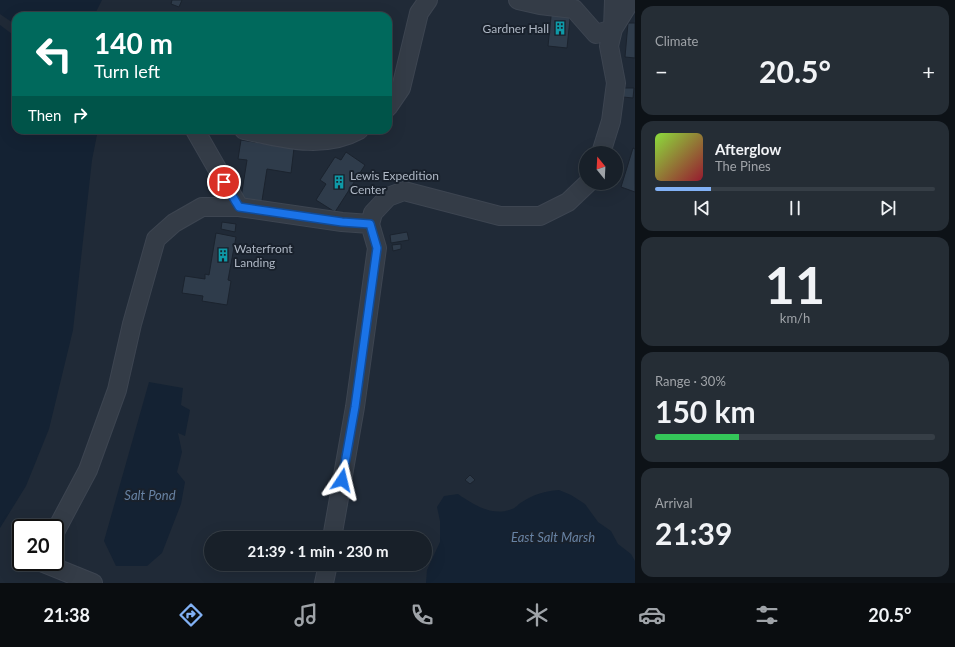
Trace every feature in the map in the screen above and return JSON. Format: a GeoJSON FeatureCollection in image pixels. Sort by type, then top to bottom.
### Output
{"type":"FeatureCollection","features":[{"type":"Feature","properties":{"kind":"lane"},"geometry":{"type":"LineString","coordinates":[[392,101],[401,88],[419,13],[428,0]]}},
{"type":"Feature","properties":{"kind":"lane"},"geometry":{"type":"LineString","coordinates":[[518,0],[574,8],[596,34],[613,29],[631,0]]}},
{"type":"Feature","properties":{"kind":"lane"},"geometry":{"type":"LineString","coordinates":[[604,146],[610,121],[616,83],[609,46],[613,29],[614,0]]}},
{"type":"Feature","properties":{"kind":"lane"},"geometry":{"type":"LineString","coordinates":[[197,134],[239,207]]}},
{"type":"Feature","properties":{"kind":"lane"},"geometry":{"type":"LineString","coordinates":[[262,134],[290,140],[321,142],[352,134]]}},
{"type":"Feature","properties":{"kind":"lane"},"geometry":{"type":"LineString","coordinates":[[333,531],[355,407],[377,248],[370,224],[373,213],[388,197],[404,191],[500,216],[540,216],[568,202],[581,190]]}},
{"type":"Feature","properties":{"kind":"lane"},"geometry":{"type":"LineString","coordinates":[[62,519],[88,470],[117,390],[132,324],[156,239],[174,223],[202,207],[239,207],[342,222],[370,224]]}},
{"type":"Feature","properties":{"kind":"lane"},"geometry":{"type":"LineString","coordinates":[[63,571],[93,583]]}},
{"type":"Feature","properties":{"kind":"lane"},"geometry":{"type":"LineString","coordinates":[[324,583],[327,571]]}},
{"type":"Feature","properties":{"kind":"water"},"geometry":{"type":"Polygon","coordinates":[[[0,0],[102,0],[96,12],[12,12],[12,134],[97,134],[92,160],[73,330],[49,429],[26,486],[0,528],[0,0]]]}},
{"type":"Feature","properties":{"kind":"water","name":"Salt Pond"},"geometry":{"type":"Polygon","coordinates":[[[149,382],[183,388],[181,405],[190,410],[185,436],[178,433],[182,452],[177,472],[185,482],[181,504],[162,553],[147,566],[116,566],[104,541],[149,382]]]}},
{"type":"Feature","properties":{"kind":"water","name":"East Salt Marsh"},"geometry":{"type":"Polygon","coordinates":[[[559,490],[571,495],[585,504],[598,522],[611,531],[618,544],[631,554],[635,561],[635,583],[426,583],[427,571],[432,571],[432,559],[440,542],[440,521],[437,507],[444,496],[458,494],[477,506],[498,512],[513,508],[526,499],[549,491],[559,490]]]}},
{"type":"Feature","properties":{"kind":"pier"},"geometry":{"type":"Polygon","coordinates":[[[0,14],[12,22],[12,34],[0,25],[0,14]]]}},
{"type":"Feature","properties":{"kind":"building"},"geometry":{"type":"Polygon","coordinates":[[[172,0],[182,0],[179,7],[171,4],[172,0]]]}},
{"type":"Feature","properties":{"kind":"building","name":"Gardner Hall"},"geometry":{"type":"Polygon","coordinates":[[[552,7],[571,9],[567,48],[548,46],[552,7]]]}},
{"type":"Feature","properties":{"kind":"building"},"geometry":{"type":"Polygon","coordinates":[[[628,23],[635,23],[635,58],[625,57],[628,23]]]}},
{"type":"Feature","properties":{"kind":"building"},"geometry":{"type":"Polygon","coordinates":[[[624,88],[634,88],[633,98],[623,97],[624,88]]]}},
{"type":"Feature","properties":{"kind":"building"},"geometry":{"type":"Polygon","coordinates":[[[241,140],[294,148],[291,173],[267,169],[261,207],[240,204],[247,160],[238,159],[241,140]]]}},
{"type":"Feature","properties":{"kind":"building"},"geometry":{"type":"Polygon","coordinates":[[[633,148],[635,149],[635,192],[623,188],[623,180],[633,148]]]}},
{"type":"Feature","properties":{"kind":"building","name":"Lewis Expedition Center"},"geometry":{"type":"Polygon","coordinates":[[[346,152],[365,165],[335,212],[316,200],[326,184],[320,180],[335,157],[341,160],[346,152]]]}},
{"type":"Feature","properties":{"kind":"building"},"geometry":{"type":"Polygon","coordinates":[[[222,222],[236,224],[235,232],[221,229],[222,222]]]}},
{"type":"Feature","properties":{"kind":"building"},"geometry":{"type":"Polygon","coordinates":[[[407,232],[409,240],[391,243],[390,235],[407,232]]]}},
{"type":"Feature","properties":{"kind":"building","name":"Waterfront Landing"},"geometry":{"type":"Polygon","coordinates":[[[216,233],[236,237],[228,280],[231,281],[227,305],[202,301],[203,296],[182,293],[185,276],[205,279],[205,274],[209,275],[216,233]]]}},
{"type":"Feature","properties":{"kind":"building"},"geometry":{"type":"Polygon","coordinates":[[[401,244],[401,249],[393,251],[392,245],[401,244]]]}},
{"type":"Feature","properties":{"kind":"building"},"geometry":{"type":"Polygon","coordinates":[[[470,475],[475,480],[470,484],[465,480],[470,475]]]}},
{"type":"Feature","properties":{"kind":"place","name":"Gardner Hall"},"geometry":{"type":"Point","coordinates":[560,28]}},
{"type":"Feature","properties":{"kind":"place","name":"Lewis Expedition Center"},"geometry":{"type":"Point","coordinates":[339,182]}},
{"type":"Feature","properties":{"kind":"place","name":"Waterfront Landing"},"geometry":{"type":"Point","coordinates":[223,255]}},
{"type":"Feature","properties":{"kind":"route"},"geometry":{"type":"LineString","coordinates":[[224,182],[239,207],[342,222],[370,224],[377,248],[355,407],[342,480]]}}]}
